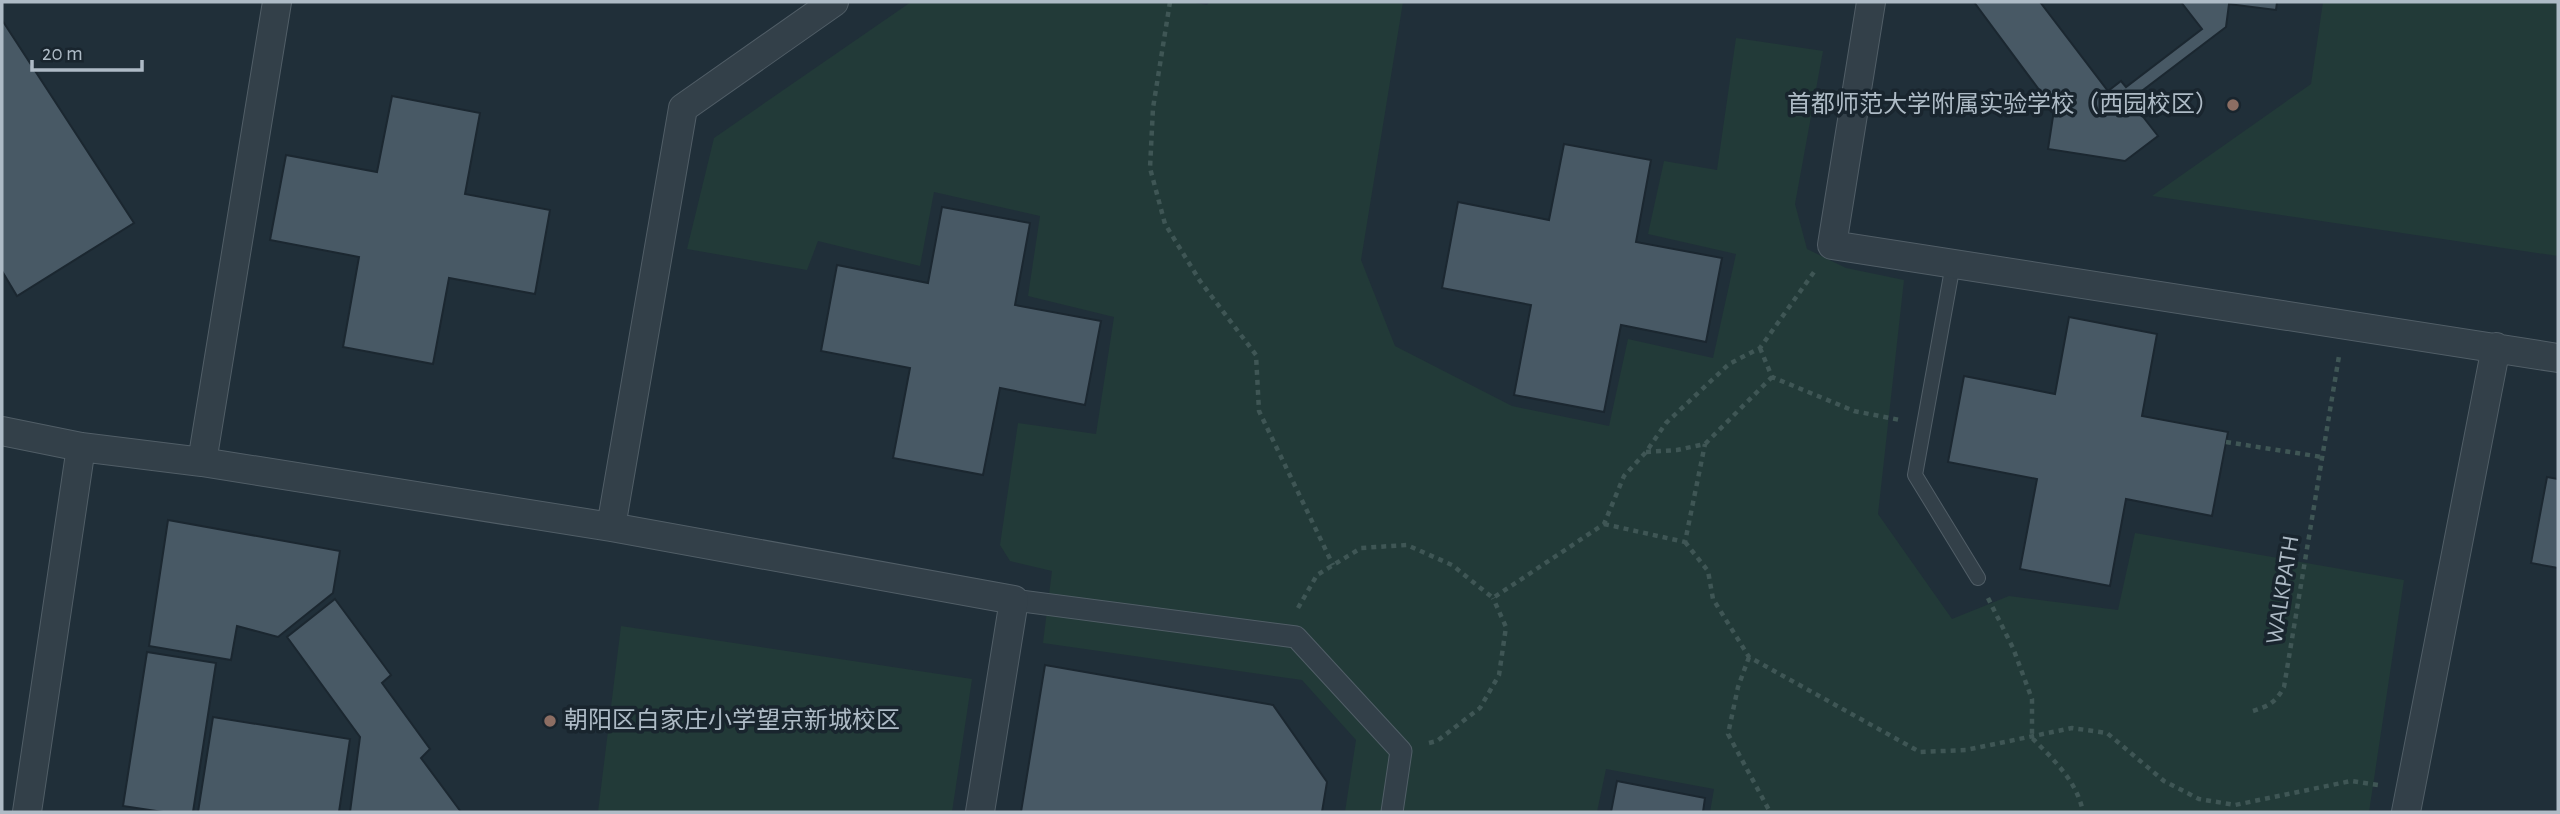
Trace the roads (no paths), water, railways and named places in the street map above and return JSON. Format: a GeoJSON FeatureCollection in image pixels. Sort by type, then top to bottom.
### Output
{"type":"FeatureCollection","features":[{"type":"Feature","properties":{"kind":"street"},"geometry":{"type":"LineString","coordinates":[[202,462],[277,2]]}},
{"type":"Feature","properties":{"kind":"street"},"geometry":{"type":"LineString","coordinates":[[611,527],[684,108],[834,2]]}},
{"type":"Feature","properties":{"kind":"street"},"geometry":{"type":"LineString","coordinates":[[1871,2],[1832,246],[2558,358]]}},
{"type":"Feature","properties":{"kind":"street"},"geometry":{"type":"LineString","coordinates":[[2409,801],[2496,347]]}},
{"type":"Feature","properties":{"kind":"street"},"geometry":{"type":"LineString","coordinates":[[2,431],[81,447],[202,462],[611,527],[1014,600],[1296,637],[1401,751],[1392,812]]}},
{"type":"Feature","properties":{"kind":"street"},"geometry":{"type":"LineString","coordinates":[[27,812],[81,447]]}},
{"type":"Feature","properties":{"kind":"street"},"geometry":{"type":"LineString","coordinates":[[980,812],[1014,600]]}},
{"type":"Feature","properties":{"kind":"lane"},"geometry":{"type":"LineString","coordinates":[[1953,264],[1915,475],[1978,578]]}},
{"type":"Feature","properties":{"kind":"place","name":"首都师范大学附属实验学校（西园校区）"},"geometry":{"type":"Point","coordinates":[2233,105]}},
{"type":"Feature","properties":{"kind":"place","name":"朝阳区白家庄小学望京新城校区"},"geometry":{"type":"Point","coordinates":[550,721]}}]}
